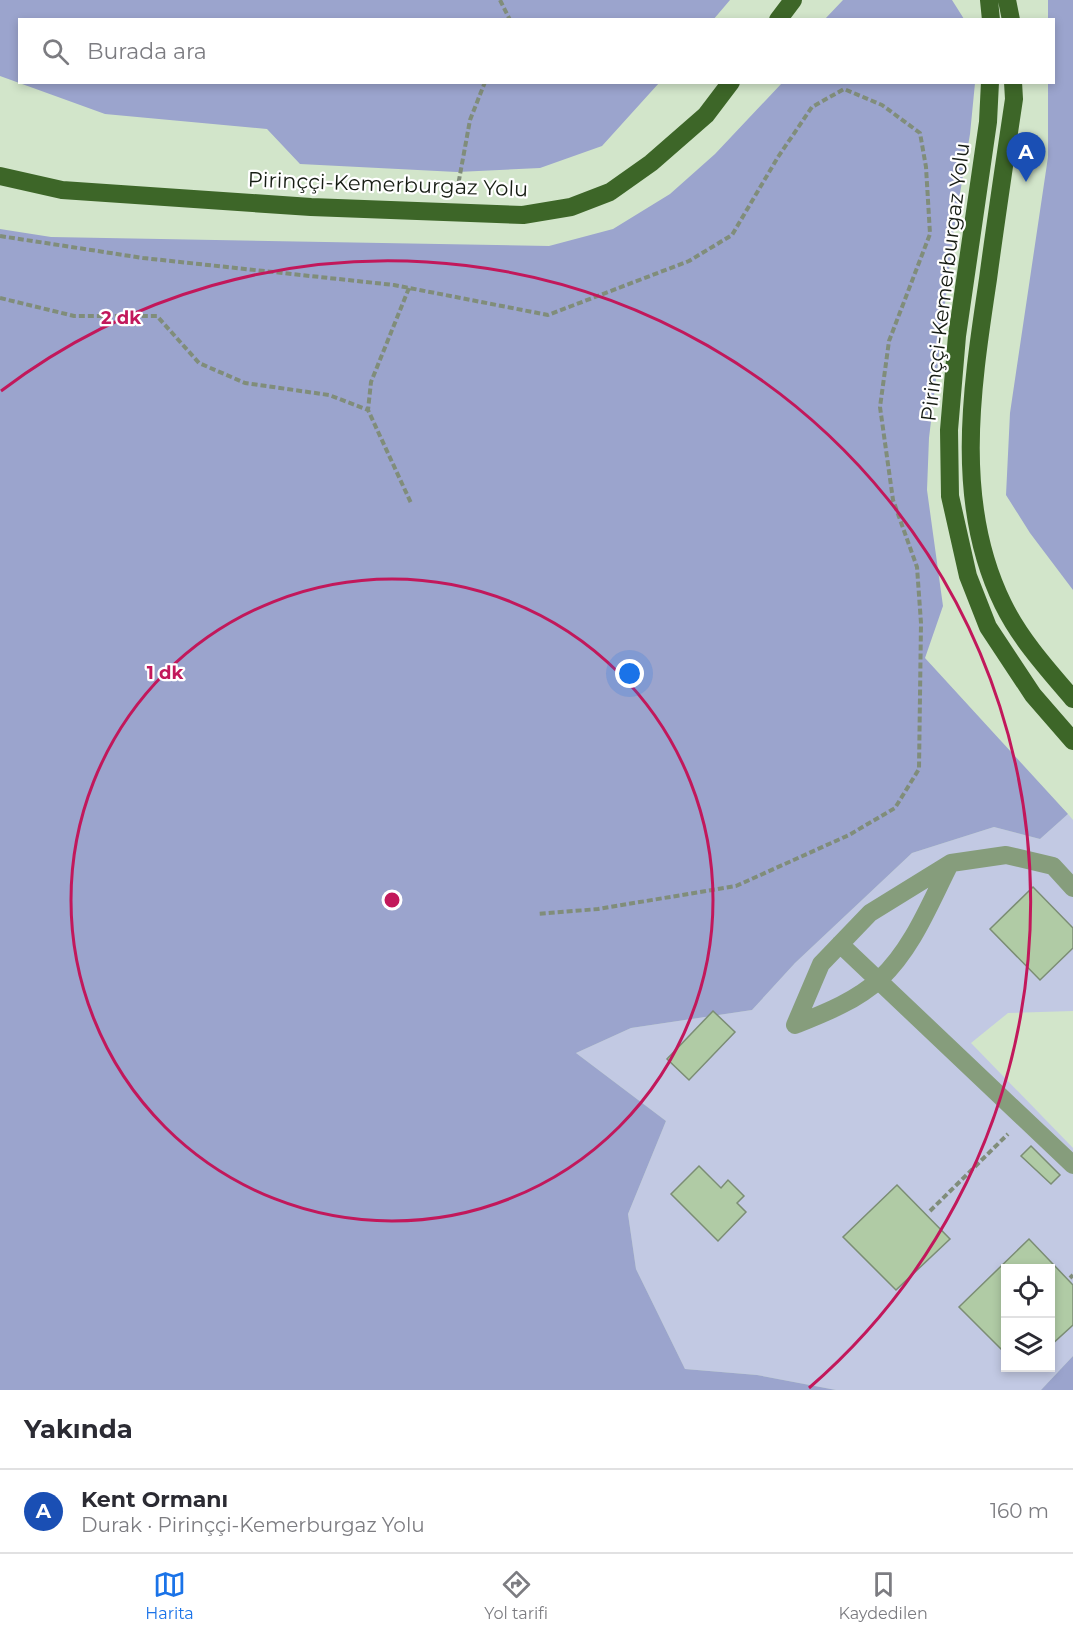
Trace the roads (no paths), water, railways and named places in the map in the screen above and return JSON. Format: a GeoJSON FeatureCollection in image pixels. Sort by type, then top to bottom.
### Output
{"type":"FeatureCollection","features":[{"type":"Feature","properties":{"kind":"main road"},"geometry":{"type":"LineString","coordinates":[[780,18],[793,0]]}},
{"type":"Feature","properties":{"kind":"main road"},"geometry":{"type":"LineString","coordinates":[[989,0],[991,18]]}},
{"type":"Feature","properties":{"kind":"main road"},"geometry":{"type":"LineString","coordinates":[[1006,0],[1010,18]]}},
{"type":"Feature","properties":{"kind":"main road","name":"Pirinççi-Kemerburgaz Yolu"},"geometry":{"type":"LineString","coordinates":[[0,176],[62,190],[311,207],[524,214],[571,207],[610,192],[651,163],[706,115],[729,84]]}},
{"type":"Feature","properties":{"kind":"main road","name":"Pirinççi-Kemerburgaz Yolu"},"geometry":{"type":"LineString","coordinates":[[990,84],[988,122],[957,336],[949,430],[950,496],[968,576],[988,627],[1033,695],[1073,741]]}},
{"type":"Feature","properties":{"kind":"main road","name":"Pirinççi-Kemerburgaz Yolu"},"geometry":{"type":"LineString","coordinates":[[1013,84],[1014,99],[973,380],[970,481],[979,538],[1003,604],[1039,659],[1073,699]]}},
{"type":"Feature","properties":{"kind":"lane"},"geometry":{"type":"LineString","coordinates":[[951,863],[906,948],[880,979],[840,1006],[795,1025],[820,964],[870,912],[951,863],[1006,855],[1053,866],[1073,888]]}},
{"type":"Feature","properties":{"kind":"lane"},"geometry":{"type":"LineString","coordinates":[[840,944],[880,979],[1073,1165]]}},
{"type":"Feature","properties":{"kind":"place","name":"Kent Ormanı"},"geometry":{"type":"Point","coordinates":[1026,182]}}]}
